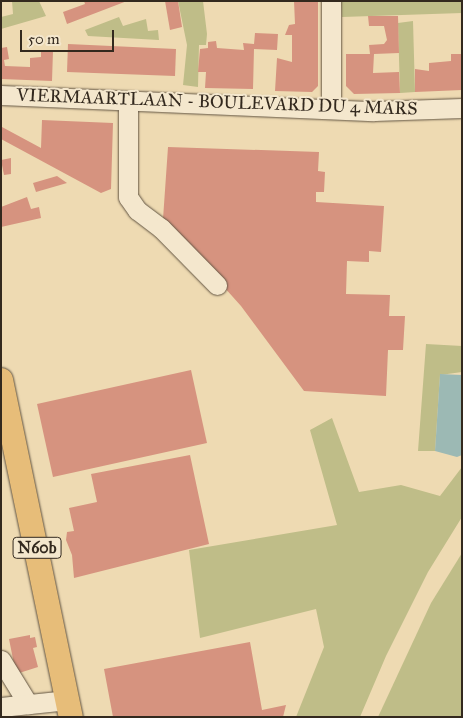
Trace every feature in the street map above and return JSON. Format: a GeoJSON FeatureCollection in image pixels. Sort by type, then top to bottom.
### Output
{"type":"FeatureCollection","features":[{"type":"Feature","properties":{"kind":"main road","name":"N60b"},"geometry":{"type":"LineString","coordinates":[[1,380],[70,708]]}},
{"type":"Feature","properties":{"kind":"street"},"geometry":{"type":"LineString","coordinates":[[331,1],[331,109]]}},
{"type":"Feature","properties":{"kind":"street","name":"VIERMAARTLAAN - BOULEVARD DU 4 MARS"},"geometry":{"type":"LineString","coordinates":[[1,95],[374,111],[462,108]]}},
{"type":"Feature","properties":{"kind":"street"},"geometry":{"type":"LineString","coordinates":[[128,101],[128,196],[137,210],[161,228],[217,285]]}},
{"type":"Feature","properties":{"kind":"street"},"geometry":{"type":"LineString","coordinates":[[1,660],[28,704]]}},
{"type":"Feature","properties":{"kind":"street"},"geometry":{"type":"LineString","coordinates":[[1,707],[28,704],[70,708]]}},
{"type":"Feature","properties":{"kind":"shaded area"},"geometry":{"type":"Polygon","coordinates":[[[12,1],[39,1],[46,16],[1,29],[1,17],[13,14],[12,1]]]}},
{"type":"Feature","properties":{"kind":"shaded area"},"geometry":{"type":"Polygon","coordinates":[[[178,1],[203,1],[207,34],[206,45],[199,45],[198,87],[183,85],[187,45],[178,1]]]}},
{"type":"Feature","properties":{"kind":"shaded area"},"geometry":{"type":"Polygon","coordinates":[[[341,1],[462,1],[462,13],[342,17],[341,1]]]}},
{"type":"Feature","properties":{"kind":"shaded area"},"geometry":{"type":"Polygon","coordinates":[[[119,17],[123,26],[146,19],[148,31],[158,30],[159,40],[88,36],[85,30],[119,17]]]}},
{"type":"Feature","properties":{"kind":"shaded area"},"geometry":{"type":"Polygon","coordinates":[[[413,21],[415,92],[400,93],[398,23],[413,21]]]}},
{"type":"Feature","properties":{"kind":"shaded area"},"geometry":{"type":"Polygon","coordinates":[[[426,344],[462,346],[462,372],[440,375],[435,451],[418,451],[426,344]]]}},
{"type":"Feature","properties":{"kind":"shaded area"},"geometry":{"type":"Polygon","coordinates":[[[332,418],[359,492],[401,485],[440,496],[462,467],[462,517],[428,572],[386,656],[360,717],[296,717],[324,647],[316,609],[200,638],[189,550],[337,525],[310,430],[332,418]]]}},
{"type":"Feature","properties":{"kind":"shaded area"},"geometry":{"type":"Polygon","coordinates":[[[462,553],[462,717],[378,717],[431,603],[462,553]]]}},
{"type":"Feature","properties":{"kind":"water"},"geometry":{"type":"Polygon","coordinates":[[[440,374],[462,375],[462,455],[457,457],[435,451],[440,374]]]}},
{"type":"Feature","properties":{"kind":"building"},"geometry":{"type":"Polygon","coordinates":[[[84,1],[127,1],[67,24],[63,12],[85,4],[84,1]]]}},
{"type":"Feature","properties":{"kind":"building"},"geometry":{"type":"Polygon","coordinates":[[[165,1],[178,1],[182,27],[170,30],[165,1]]]}},
{"type":"Feature","properties":{"kind":"building"},"geometry":{"type":"Polygon","coordinates":[[[294,1],[318,1],[318,86],[312,92],[275,91],[277,58],[292,62],[292,35],[285,35],[289,25],[295,24],[294,1]]]}},
{"type":"Feature","properties":{"kind":"building"},"geometry":{"type":"Polygon","coordinates":[[[368,16],[398,16],[399,53],[374,54],[373,73],[399,72],[400,93],[354,94],[346,86],[346,54],[370,54],[369,45],[384,44],[387,40],[384,26],[369,26],[368,16]]]}},
{"type":"Feature","properties":{"kind":"building"},"geometry":{"type":"Polygon","coordinates":[[[255,33],[278,34],[277,50],[254,49],[253,89],[205,88],[206,72],[198,72],[200,49],[208,48],[208,42],[216,41],[217,48],[244,50],[243,43],[254,44],[255,33]]]}},
{"type":"Feature","properties":{"kind":"building"},"geometry":{"type":"Polygon","coordinates":[[[68,44],[176,49],[175,76],[67,72],[68,44]]]}},
{"type":"Feature","properties":{"kind":"building"},"geometry":{"type":"Polygon","coordinates":[[[7,47],[9,59],[4,60],[5,66],[30,67],[30,58],[41,57],[41,51],[53,51],[52,81],[1,79],[1,48],[7,47]]]}},
{"type":"Feature","properties":{"kind":"building"},"geometry":{"type":"Polygon","coordinates":[[[451,54],[461,54],[462,90],[415,92],[415,69],[429,71],[429,63],[451,61],[451,54]]]}},
{"type":"Feature","properties":{"kind":"building"},"geometry":{"type":"Polygon","coordinates":[[[42,120],[113,123],[111,189],[101,193],[1,139],[2,127],[41,148],[42,120]]]}},
{"type":"Feature","properties":{"kind":"building"},"geometry":{"type":"Polygon","coordinates":[[[168,147],[319,152],[318,171],[325,172],[324,192],[316,192],[316,202],[384,206],[381,252],[369,251],[369,262],[347,261],[346,294],[390,295],[389,316],[405,316],[403,350],[388,350],[386,396],[304,391],[241,306],[163,219],[168,147]]]}},
{"type":"Feature","properties":{"kind":"building"},"geometry":{"type":"Polygon","coordinates":[[[11,158],[11,174],[4,175],[1,160],[11,158]]]}},
{"type":"Feature","properties":{"kind":"building"},"geometry":{"type":"Polygon","coordinates":[[[57,176],[67,183],[36,192],[33,183],[57,176]]]}},
{"type":"Feature","properties":{"kind":"building"},"geometry":{"type":"Polygon","coordinates":[[[27,197],[31,209],[39,207],[41,218],[1,227],[1,207],[27,197]]]}},
{"type":"Feature","properties":{"kind":"building"},"geometry":{"type":"Polygon","coordinates":[[[191,370],[207,443],[53,477],[37,404],[191,370]]]}},
{"type":"Feature","properties":{"kind":"building"},"geometry":{"type":"Polygon","coordinates":[[[190,455],[209,544],[74,578],[72,555],[66,540],[67,532],[74,531],[69,508],[97,502],[91,474],[190,455]]]}},
{"type":"Feature","properties":{"kind":"building"},"geometry":{"type":"Polygon","coordinates":[[[30,635],[30,638],[35,637],[37,647],[33,648],[38,667],[16,674],[9,639],[30,635]]]}},
{"type":"Feature","properties":{"kind":"building"},"geometry":{"type":"Polygon","coordinates":[[[250,642],[262,710],[286,705],[283,717],[113,717],[104,669],[250,642]]]}}]}
